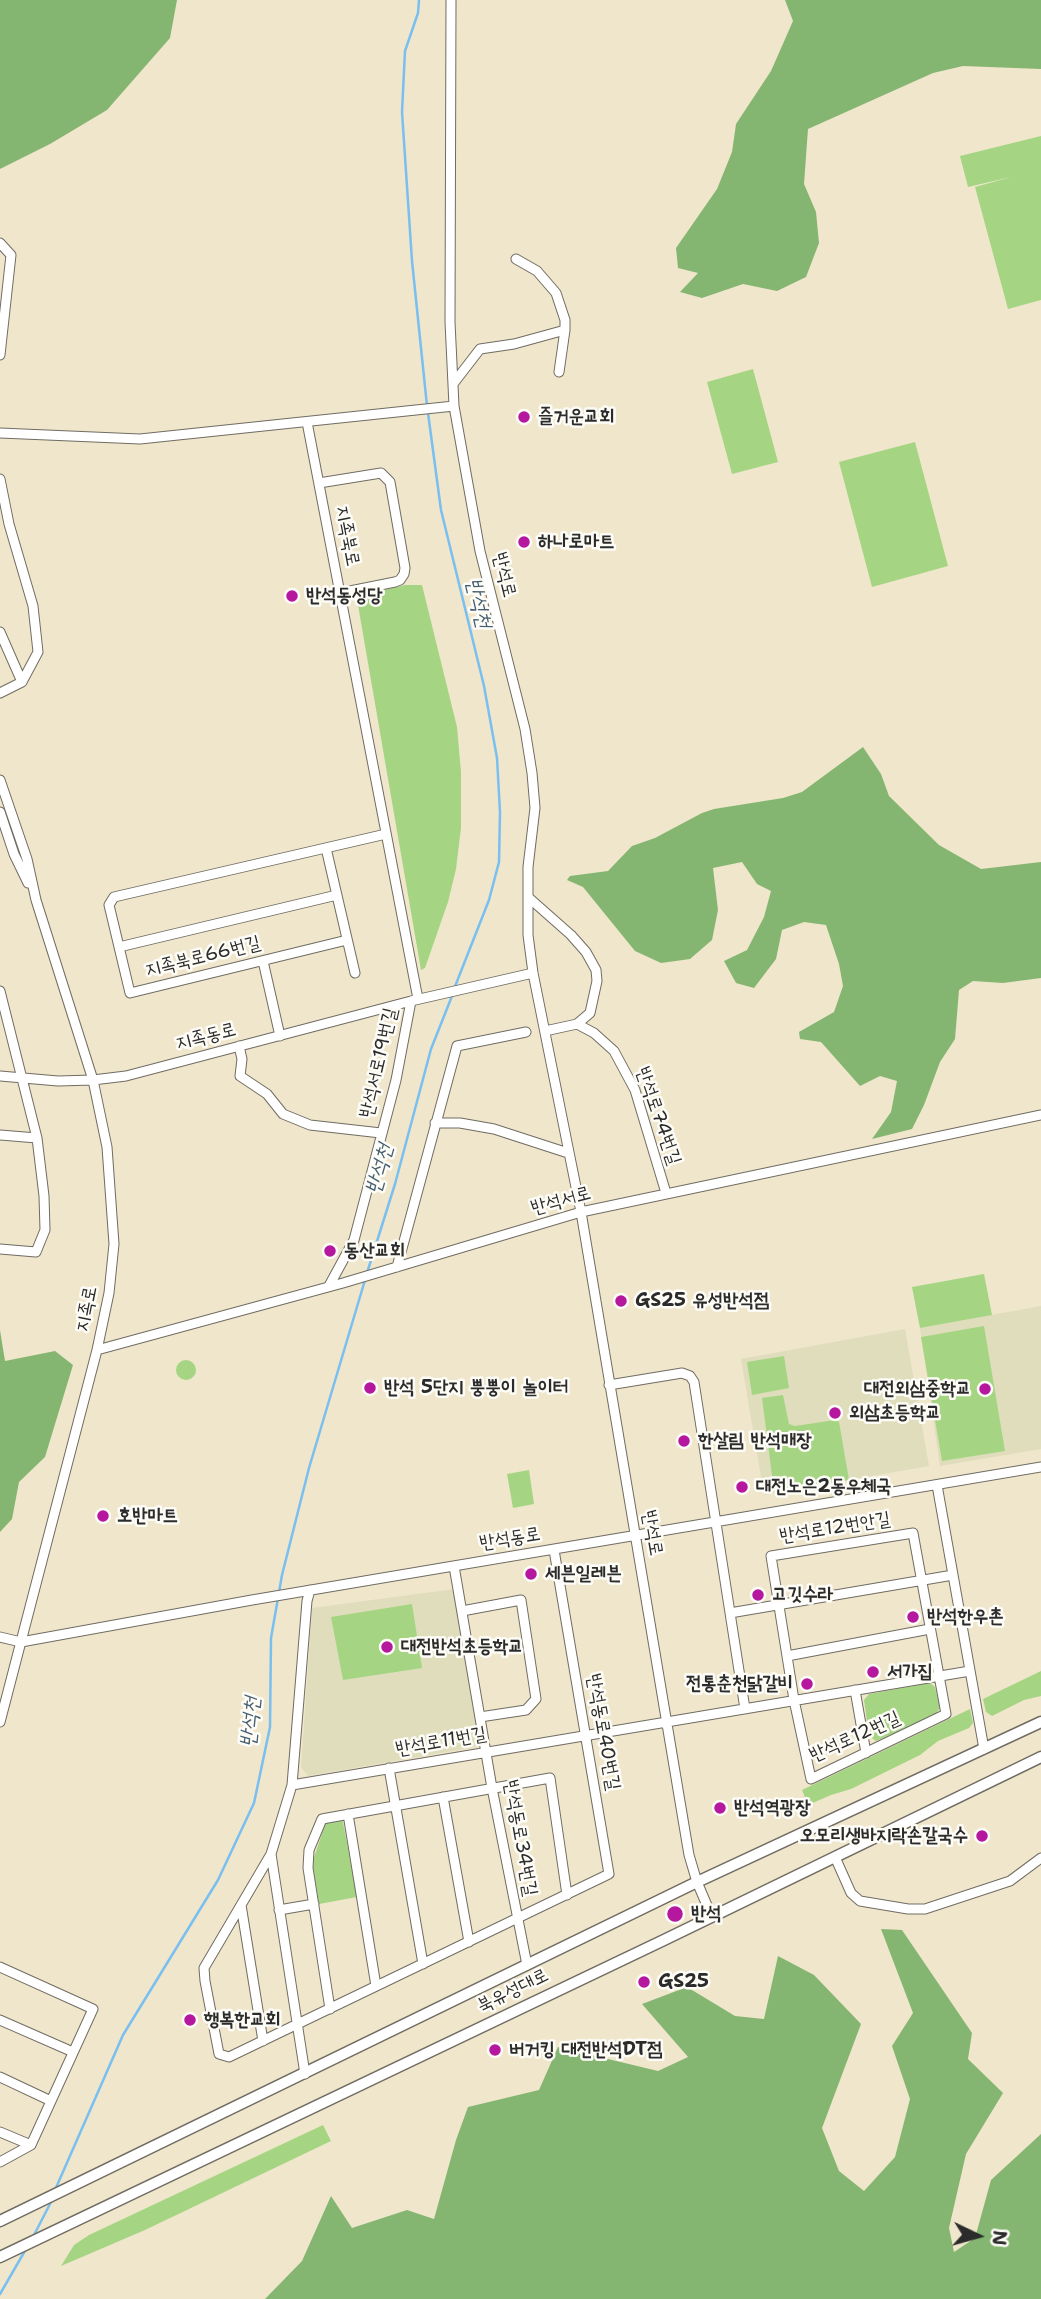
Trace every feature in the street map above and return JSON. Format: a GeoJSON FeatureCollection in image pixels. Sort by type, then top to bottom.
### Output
{"type":"FeatureCollection","features":[{"type":"Feature","properties":{"kind":"main road","name":"북유성대로"},"geometry":{"type":"LineString","coordinates":[[3,2219],[697,1882],[1041,1722]]}},
{"type":"Feature","properties":{"kind":"main road","name":"북유성대로"},"geometry":{"type":"LineString","coordinates":[[0,2257],[1041,1757]]}},
{"type":"Feature","properties":{"kind":"street","name":"반석로"},"geometry":{"type":"LineString","coordinates":[[451,0],[450,322],[454,406],[480,551],[525,729],[532,773],[535,808],[527,897],[533,973],[581,1212],[689,1855],[712,1917]]}},
{"type":"Feature","properties":{"kind":"street"},"geometry":{"type":"LineString","coordinates":[[0,243],[11,255],[2,306],[0,355]]}},
{"type":"Feature","properties":{"kind":"street"},"geometry":{"type":"LineString","coordinates":[[516,259],[537,271],[556,293],[565,320],[559,372]]}},
{"type":"Feature","properties":{"kind":"street"},"geometry":{"type":"LineString","coordinates":[[453,384],[480,349],[514,344],[565,330]]}},
{"type":"Feature","properties":{"kind":"street"},"geometry":{"type":"LineString","coordinates":[[0,433],[141,439],[454,406]]}},
{"type":"Feature","properties":{"kind":"street","name":"지족북로"},"geometry":{"type":"LineString","coordinates":[[307,422],[386,834],[414,1000]]}},
{"type":"Feature","properties":{"kind":"street"},"geometry":{"type":"LineString","coordinates":[[319,483],[381,473],[390,482],[404,574],[395,582],[340,593]]}},
{"type":"Feature","properties":{"kind":"street"},"geometry":{"type":"LineString","coordinates":[[0,479],[4,525],[33,606],[38,637],[38,652],[22,682],[0,693]]}},
{"type":"Feature","properties":{"kind":"street"},"geometry":{"type":"LineString","coordinates":[[0,632],[22,682]]}},
{"type":"Feature","properties":{"kind":"street","name":"지족로"},"geometry":{"type":"LineString","coordinates":[[0,780],[27,859],[36,900],[93,1080],[107,1147],[114,1244],[109,1293],[97,1350],[0,1722]]}},
{"type":"Feature","properties":{"kind":"street","name":"지족로"},"geometry":{"type":"LineString","coordinates":[[0,812],[14,854],[36,900]]}},
{"type":"Feature","properties":{"kind":"street","name":"지족북로66번길"},"geometry":{"type":"LineString","coordinates":[[347,940],[130,993],[109,905],[114,897],[386,834]]}},
{"type":"Feature","properties":{"kind":"street"},"geometry":{"type":"LineString","coordinates":[[326,848],[355,973]]}},
{"type":"Feature","properties":{"kind":"street"},"geometry":{"type":"LineString","coordinates":[[119,947],[337,895]]}},
{"type":"Feature","properties":{"kind":"street"},"geometry":{"type":"LineString","coordinates":[[527,897],[578,943],[596,970],[597,981],[590,1013],[577,1024],[545,1031]]}},
{"type":"Feature","properties":{"kind":"street"},"geometry":{"type":"LineString","coordinates":[[263,961],[280,1036]]}},
{"type":"Feature","properties":{"kind":"street","name":"지족동로"},"geometry":{"type":"LineString","coordinates":[[0,1076],[58,1081],[126,1076],[414,1000],[533,973]]}},
{"type":"Feature","properties":{"kind":"street"},"geometry":{"type":"LineString","coordinates":[[0,991],[37,1138],[45,1230],[36,1252],[0,1249]]}},
{"type":"Feature","properties":{"kind":"street","name":"반석서로19번길"},"geometry":{"type":"LineString","coordinates":[[329,1286],[354,1240],[414,1000]]}},
{"type":"Feature","properties":{"kind":"street","name":"반석로74번길"},"geometry":{"type":"LineString","coordinates":[[577,1024],[594,1033],[614,1051],[635,1090],[666,1193]]}},
{"type":"Feature","properties":{"kind":"street"},"geometry":{"type":"LineString","coordinates":[[394,1268],[457,1046],[526,1032]]}},
{"type":"Feature","properties":{"kind":"street","name":"반석서로19번길"},"geometry":{"type":"LineString","coordinates":[[239,1046],[242,1059],[240,1076],[267,1094],[283,1114],[323,1127],[381,1133]]}},
{"type":"Feature","properties":{"kind":"street","name":"반석서로"},"geometry":{"type":"LineString","coordinates":[[97,1350],[344,1283],[581,1212],[1041,1115]]}},
{"type":"Feature","properties":{"kind":"street"},"geometry":{"type":"LineString","coordinates":[[435,1123],[460,1123],[494,1129],[568,1153]]}},
{"type":"Feature","properties":{"kind":"street"},"geometry":{"type":"LineString","coordinates":[[0,1135],[37,1138]]}},
{"type":"Feature","properties":{"kind":"street"},"geometry":{"type":"LineString","coordinates":[[609,1385],[682,1373],[690,1376],[694,1382],[745,1709]]}},
{"type":"Feature","properties":{"kind":"street","name":"반석동로"},"geometry":{"type":"LineString","coordinates":[[21,1642],[310,1590],[1041,1467]]}},
{"type":"Feature","properties":{"kind":"street"},"geometry":{"type":"LineString","coordinates":[[937,1485],[984,1749]]}},
{"type":"Feature","properties":{"kind":"street","name":"반석로12번안길"},"geometry":{"type":"LineString","coordinates":[[794,1700],[771,1556],[913,1533],[921,1580]]}},
{"type":"Feature","properties":{"kind":"street","name":"반석동로40번길"},"geometry":{"type":"LineString","coordinates":[[297,2025],[609,1874],[554,1550]]}},
{"type":"Feature","properties":{"kind":"street","name":"반석동로34번길"},"geometry":{"type":"LineString","coordinates":[[454,1566],[492,1788],[527,1965]]}},
{"type":"Feature","properties":{"kind":"street"},"geometry":{"type":"LineString","coordinates":[[730,1613],[953,1575]]}},
{"type":"Feature","properties":{"kind":"street"},"geometry":{"type":"LineString","coordinates":[[921,1580],[939,1676]]}},
{"type":"Feature","properties":{"kind":"street"},"geometry":{"type":"LineString","coordinates":[[297,2025],[229,2057],[219,2054],[204,1968],[271,1854],[292,1785],[310,1590]]}},
{"type":"Feature","properties":{"kind":"street"},"geometry":{"type":"LineString","coordinates":[[462,1611],[521,1600],[536,1699],[526,1710],[480,1717]]}},
{"type":"Feature","properties":{"kind":"street"},"geometry":{"type":"LineString","coordinates":[[787,1656],[930,1629]]}},
{"type":"Feature","properties":{"kind":"street"},"geometry":{"type":"LineString","coordinates":[[0,1637],[21,1642]]}},
{"type":"Feature","properties":{"kind":"street","name":"반석로12번길"},"geometry":{"type":"LineString","coordinates":[[668,1721],[970,1671]]}},
{"type":"Feature","properties":{"kind":"street","name":"반석로12번길"},"geometry":{"type":"LineString","coordinates":[[794,1700],[811,1779],[946,1714],[939,1676]]}},
{"type":"Feature","properties":{"kind":"street"},"geometry":{"type":"LineString","coordinates":[[855,1690],[866,1753]]}},
{"type":"Feature","properties":{"kind":"street","name":"반석로11번길"},"geometry":{"type":"LineString","coordinates":[[292,1785],[668,1721]]}},
{"type":"Feature","properties":{"kind":"street"},"geometry":{"type":"LineString","coordinates":[[389,1768],[423,1964]]}},
{"type":"Feature","properties":{"kind":"street"},"geometry":{"type":"LineString","coordinates":[[330,2009],[308,1868],[309,1850],[322,1819],[550,1778],[567,1895]]}},
{"type":"Feature","properties":{"kind":"street"},"geometry":{"type":"LineString","coordinates":[[443,1797],[469,1942]]}},
{"type":"Feature","properties":{"kind":"street"},"geometry":{"type":"LineString","coordinates":[[348,1814],[376,1986]]}},
{"type":"Feature","properties":{"kind":"street"},"geometry":{"type":"LineString","coordinates":[[271,1854],[305,2074]]}},
{"type":"Feature","properties":{"kind":"street"},"geometry":{"type":"LineString","coordinates":[[835,1857],[851,1894],[860,1901],[908,1909],[925,1909],[1010,1881],[1041,1858]]}},
{"type":"Feature","properties":{"kind":"street"},"geometry":{"type":"LineString","coordinates":[[279,1910],[314,1904]]}},
{"type":"Feature","properties":{"kind":"street"},"geometry":{"type":"LineString","coordinates":[[241,1905],[263,2041]]}},
{"type":"Feature","properties":{"kind":"street"},"geometry":{"type":"LineString","coordinates":[[0,1967],[93,2009],[31,2145],[0,2162]]}},
{"type":"Feature","properties":{"kind":"street"},"geometry":{"type":"LineString","coordinates":[[0,2020],[73,2052]]}},
{"type":"Feature","properties":{"kind":"street"},"geometry":{"type":"LineString","coordinates":[[0,2077],[51,2101]]}},
{"type":"Feature","properties":{"kind":"street"},"geometry":{"type":"LineString","coordinates":[[0,2132],[31,2145]]}},
{"type":"Feature","properties":{"kind":"shaded area","name":"대전외삼중학교"},"geometry":{"type":"Polygon","coordinates":[[[1041,1306],[1041,1449],[940,1466],[920,1328],[1041,1306]]]}},
{"type":"Feature","properties":{"kind":"shaded area","name":"외삼초등학교"},"geometry":{"type":"Polygon","coordinates":[[[905,1329],[929,1466],[764,1495],[741,1359],[905,1329]]]}},
{"type":"Feature","properties":{"kind":"shaded area","name":"대전반석초등학교"},"geometry":{"type":"Polygon","coordinates":[[[455,1589],[480,1743],[476,1747],[308,1776],[301,1767],[312,1608],[455,1589]]]}},
{"type":"Feature","properties":{"kind":"green space"},"geometry":{"type":"Polygon","coordinates":[[[0,0],[177,0],[170,38],[107,110],[50,144],[0,169],[0,0]]]}},
{"type":"Feature","properties":{"kind":"green space"},"geometry":{"type":"Polygon","coordinates":[[[785,0],[1041,0],[1041,69],[963,66],[933,73],[808,129],[804,184],[816,212],[819,243],[806,277],[777,291],[743,284],[702,298],[680,292],[698,273],[678,268],[676,248],[717,189],[732,152],[736,124],[771,71],[793,21],[785,0]]]}},
{"type":"Feature","properties":{"kind":"green space"},"geometry":{"type":"Polygon","coordinates":[[[1041,136],[1041,300],[1008,309],[975,187],[1011,177],[968,187],[960,156],[1041,136]]]}},
{"type":"Feature","properties":{"kind":"green space"},"geometry":{"type":"Polygon","coordinates":[[[753,369],[778,462],[732,474],[707,382],[753,369]]]}},
{"type":"Feature","properties":{"kind":"green space"},"geometry":{"type":"Polygon","coordinates":[[[915,442],[948,566],[872,587],[839,462],[915,442]]]}},
{"type":"Feature","properties":{"kind":"green space"},"geometry":{"type":"Polygon","coordinates":[[[405,585],[422,585],[457,727],[461,772],[461,828],[456,869],[448,902],[425,968],[421,970],[358,605],[365,594],[405,585]]]}},
{"type":"Feature","properties":{"kind":"green space"},"geometry":{"type":"Polygon","coordinates":[[[863,747],[881,774],[889,796],[939,845],[981,869],[1041,862],[1041,978],[1003,983],[973,981],[959,990],[955,1039],[940,1062],[912,1129],[872,1139],[891,1112],[897,1081],[880,1076],[860,1086],[821,1042],[800,1039],[799,1032],[834,1012],[843,986],[826,925],[804,922],[782,930],[776,959],[754,988],[736,983],[724,961],[747,950],[764,917],[771,891],[757,884],[742,862],[713,868],[718,910],[712,940],[690,959],[661,963],[635,951],[583,887],[567,880],[570,876],[608,871],[632,846],[655,838],[702,813],[802,792],[863,747]]]}},
{"type":"Feature","properties":{"kind":"green space"},"geometry":{"type":"Polygon","coordinates":[[[984,1274],[992,1315],[920,1328],[912,1287],[984,1274]]]}},
{"type":"Feature","properties":{"kind":"green space"},"geometry":{"type":"Polygon","coordinates":[[[984,1326],[1005,1451],[942,1461],[921,1337],[984,1326]]]}},
{"type":"Feature","properties":{"kind":"green space"},"geometry":{"type":"Polygon","coordinates":[[[0,1330],[5,1361],[55,1351],[73,1365],[45,1457],[19,1482],[12,1519],[0,1532],[0,1330]]]}},
{"type":"Feature","properties":{"kind":"green space"},"geometry":{"type":"Polygon","coordinates":[[[784,1356],[789,1388],[752,1395],[747,1362],[784,1356]]]}},
{"type":"Feature","properties":{"kind":"green space"},"geometry":{"type":"Polygon","coordinates":[[[186,1360],[193,1363],[196,1370],[193,1377],[186,1380],[179,1377],[176,1370],[179,1363],[186,1360]]]}},
{"type":"Feature","properties":{"kind":"green space"},"geometry":{"type":"Polygon","coordinates":[[[783,1395],[789,1424],[795,1426],[835,1420],[839,1422],[849,1480],[774,1491],[762,1398],[783,1395]]]}},
{"type":"Feature","properties":{"kind":"green space"},"geometry":{"type":"Polygon","coordinates":[[[529,1470],[534,1504],[513,1508],[507,1474],[529,1470]]]}},
{"type":"Feature","properties":{"kind":"green space"},"geometry":{"type":"Polygon","coordinates":[[[412,1604],[422,1668],[343,1680],[331,1617],[412,1604]]]}},
{"type":"Feature","properties":{"kind":"green space"},"geometry":{"type":"Polygon","coordinates":[[[1041,1671],[1041,1696],[1024,1700],[992,1716],[986,1712],[983,1699],[1041,1671]]]}},
{"type":"Feature","properties":{"kind":"green space"},"geometry":{"type":"Polygon","coordinates":[[[930,1683],[935,1687],[940,1708],[935,1715],[876,1741],[869,1736],[864,1700],[869,1694],[930,1683]]]}},
{"type":"Feature","properties":{"kind":"green space"},"geometry":{"type":"Polygon","coordinates":[[[970,1709],[973,1723],[969,1728],[938,1741],[920,1755],[851,1789],[808,1805],[802,1790],[970,1709]]]}},
{"type":"Feature","properties":{"kind":"green space"},"geometry":{"type":"Polygon","coordinates":[[[339,1819],[343,1822],[357,1897],[319,1904],[312,1863],[326,1822],[339,1819]]]}},
{"type":"Feature","properties":{"kind":"green space"},"geometry":{"type":"Polygon","coordinates":[[[881,1929],[902,1930],[972,2033],[968,2059],[1003,2093],[966,2154],[949,2228],[954,2252],[975,2238],[991,2180],[1041,2134],[1041,2299],[265,2299],[302,2261],[331,2196],[352,2228],[407,2210],[434,2219],[468,2107],[539,2090],[558,2047],[658,2071],[688,2057],[642,2004],[687,1987],[735,2016],[764,2019],[778,1956],[814,1975],[861,2024],[822,2128],[839,2171],[864,2191],[895,2157],[910,2099],[892,2046],[913,2013],[881,1929]]]}},
{"type":"Feature","properties":{"kind":"green space"},"geometry":{"type":"Polygon","coordinates":[[[323,2125],[331,2141],[145,2230],[61,2266],[74,2245],[89,2235],[323,2125]]]}},
{"type":"Feature","properties":{"kind":"waterway","name":"반석천"},"geometry":{"type":"LineString","coordinates":[[419,0],[418,13],[405,51],[402,112],[412,261],[427,406]]}},
{"type":"Feature","properties":{"kind":"waterway","name":"반석천"},"geometry":{"type":"LineString","coordinates":[[428,413],[441,510],[484,686],[497,758],[500,812],[499,862],[489,900],[454,989]]}},
{"type":"Feature","properties":{"kind":"waterway","name":"반석천"},"geometry":{"type":"LineString","coordinates":[[367,1273],[395,1184],[431,1049],[452,996]]}},
{"type":"Feature","properties":{"kind":"waterway","name":"반석천"},"geometry":{"type":"LineString","coordinates":[[55,2190],[123,2035],[218,1880],[254,1803],[270,1727],[271,1638],[282,1575],[309,1468],[365,1280]]}},
{"type":"Feature","properties":{"kind":"waterway","name":"반석천"},"geometry":{"type":"LineString","coordinates":[[33,2237],[52,2200]]}},
{"type":"Feature","properties":{"kind":"waterway","name":"반석천"},"geometry":{"type":"LineString","coordinates":[[0,2294],[26,2249]]}},
{"type":"Feature","properties":{"kind":"place","name":"즐거운교회"},"geometry":{"type":"Point","coordinates":[524,417]}},
{"type":"Feature","properties":{"kind":"place","name":"하나로마트"},"geometry":{"type":"Point","coordinates":[524,542]}},
{"type":"Feature","properties":{"kind":"place","name":"반석동성당"},"geometry":{"type":"Point","coordinates":[292,596]}},
{"type":"Feature","properties":{"kind":"place","name":"동산교회"},"geometry":{"type":"Point","coordinates":[330,1251]}},
{"type":"Feature","properties":{"kind":"place","name":"GS25 유성반석점"},"geometry":{"type":"Point","coordinates":[621,1301]}},
{"type":"Feature","properties":{"kind":"place","name":"반석 5단지 뿡뿡이 놀이터"},"geometry":{"type":"Point","coordinates":[370,1388]}},
{"type":"Feature","properties":{"kind":"place","name":"대전외삼중학교"},"geometry":{"type":"Point","coordinates":[985,1389]}},
{"type":"Feature","properties":{"kind":"place","name":"외삼초등학교"},"geometry":{"type":"Point","coordinates":[835,1413]}},
{"type":"Feature","properties":{"kind":"place","name":"한살림 반석매장"},"geometry":{"type":"Point","coordinates":[684,1441]}},
{"type":"Feature","properties":{"kind":"place","name":"대전노은2동우체국"},"geometry":{"type":"Point","coordinates":[742,1487]}},
{"type":"Feature","properties":{"kind":"place","name":"호반마트"},"geometry":{"type":"Point","coordinates":[103,1516]}},
{"type":"Feature","properties":{"kind":"place","name":"세븐일레븐"},"geometry":{"type":"Point","coordinates":[531,1574]}},
{"type":"Feature","properties":{"kind":"place","name":"고깃수라"},"geometry":{"type":"Point","coordinates":[758,1595]}},
{"type":"Feature","properties":{"kind":"place","name":"반석한우촌"},"geometry":{"type":"Point","coordinates":[913,1617]}},
{"type":"Feature","properties":{"kind":"place","name":"대전반석초등학교"},"geometry":{"type":"Point","coordinates":[387,1647]}},
{"type":"Feature","properties":{"kind":"place","name":"서가집"},"geometry":{"type":"Point","coordinates":[873,1672]}},
{"type":"Feature","properties":{"kind":"place","name":"전통춘천닭갈비"},"geometry":{"type":"Point","coordinates":[807,1684]}},
{"type":"Feature","properties":{"kind":"place","name":"반석역광장"},"geometry":{"type":"Point","coordinates":[720,1808]}},
{"type":"Feature","properties":{"kind":"place","name":"오모리생바지락손칼국수"},"geometry":{"type":"Point","coordinates":[982,1836]}},
{"type":"Feature","properties":{"kind":"place","name":"반석"},"geometry":{"type":"Point","coordinates":[675,1914]}},
{"type":"Feature","properties":{"kind":"place","name":"GS25"},"geometry":{"type":"Point","coordinates":[644,1982]}},
{"type":"Feature","properties":{"kind":"place","name":"행복한교회"},"geometry":{"type":"Point","coordinates":[190,2020]}},
{"type":"Feature","properties":{"kind":"place","name":"버거킹 대전반석DT점"},"geometry":{"type":"Point","coordinates":[495,2050]}}]}
